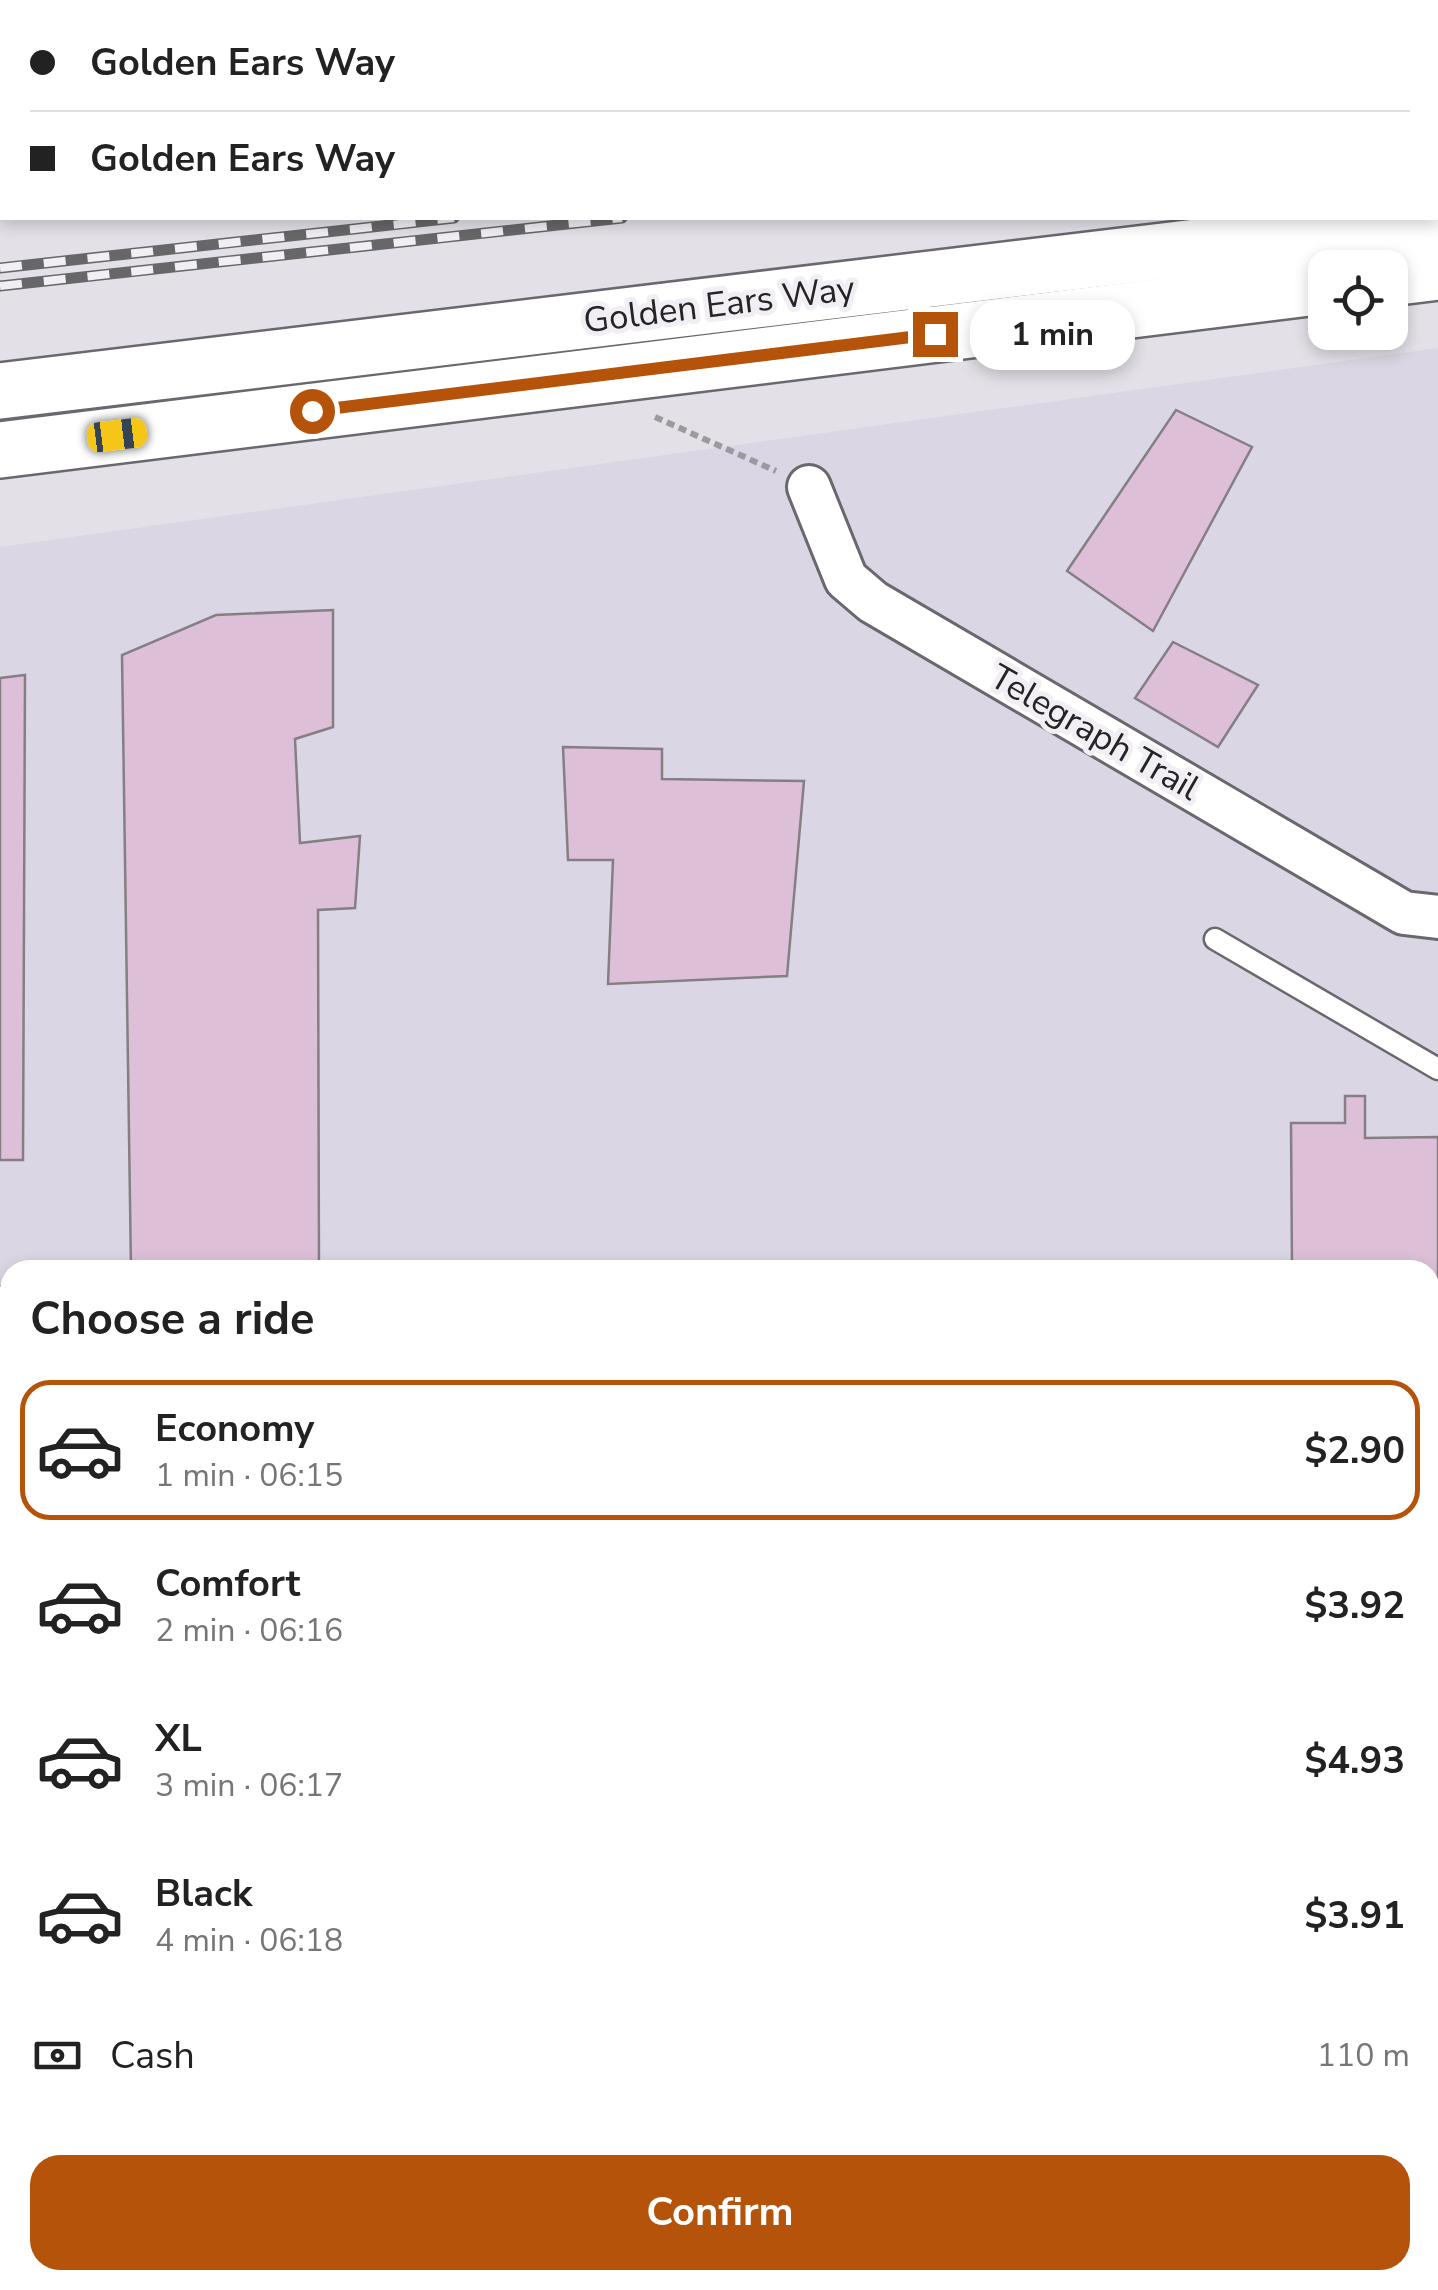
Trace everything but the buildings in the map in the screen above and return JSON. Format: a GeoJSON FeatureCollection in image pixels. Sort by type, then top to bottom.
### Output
{"type":"FeatureCollection","features":[{"type":"Feature","properties":{"kind":"main road","name":"Golden Ears Way"},"geometry":{"type":"LineString","coordinates":[[0,391],[1421,220]]}},
{"type":"Feature","properties":{"kind":"main road"},"geometry":{"type":"LineString","coordinates":[[1408,276],[1438,272]]}},
{"type":"Feature","properties":{"kind":"main road","name":"Golden Ears Way"},"geometry":{"type":"LineString","coordinates":[[0,450],[1308,288]]}},
{"type":"Feature","properties":{"kind":"street","name":"Telegraph Trail"},"geometry":{"type":"LineString","coordinates":[[809,487],[846,578],[873,602],[1404,913],[1438,917]]}},
{"type":"Feature","properties":{"kind":"lane"},"geometry":{"type":"LineString","coordinates":[[1216,939],[1438,1069]]}},
{"type":"Feature","properties":{"kind":"path"},"geometry":{"type":"LineString","coordinates":[[636,419],[656,416],[687,428],[809,487]]}},
{"type":"Feature","properties":{"kind":"shaded area"},"geometry":{"type":"Polygon","coordinates":[[[1438,348],[1438,1260],[0,1260],[0,547],[1438,348]]]}},
{"type":"Feature","properties":{"kind":"railway"},"geometry":{"type":"LineString","coordinates":[[0,268],[436,220]]}},
{"type":"Feature","properties":{"kind":"railway"},"geometry":{"type":"LineString","coordinates":[[0,286],[604,220]]}},
{"type":"Feature","properties":{"kind":"route"},"geometry":{"type":"LineString","coordinates":[[312,411],[935,334]]}}]}
